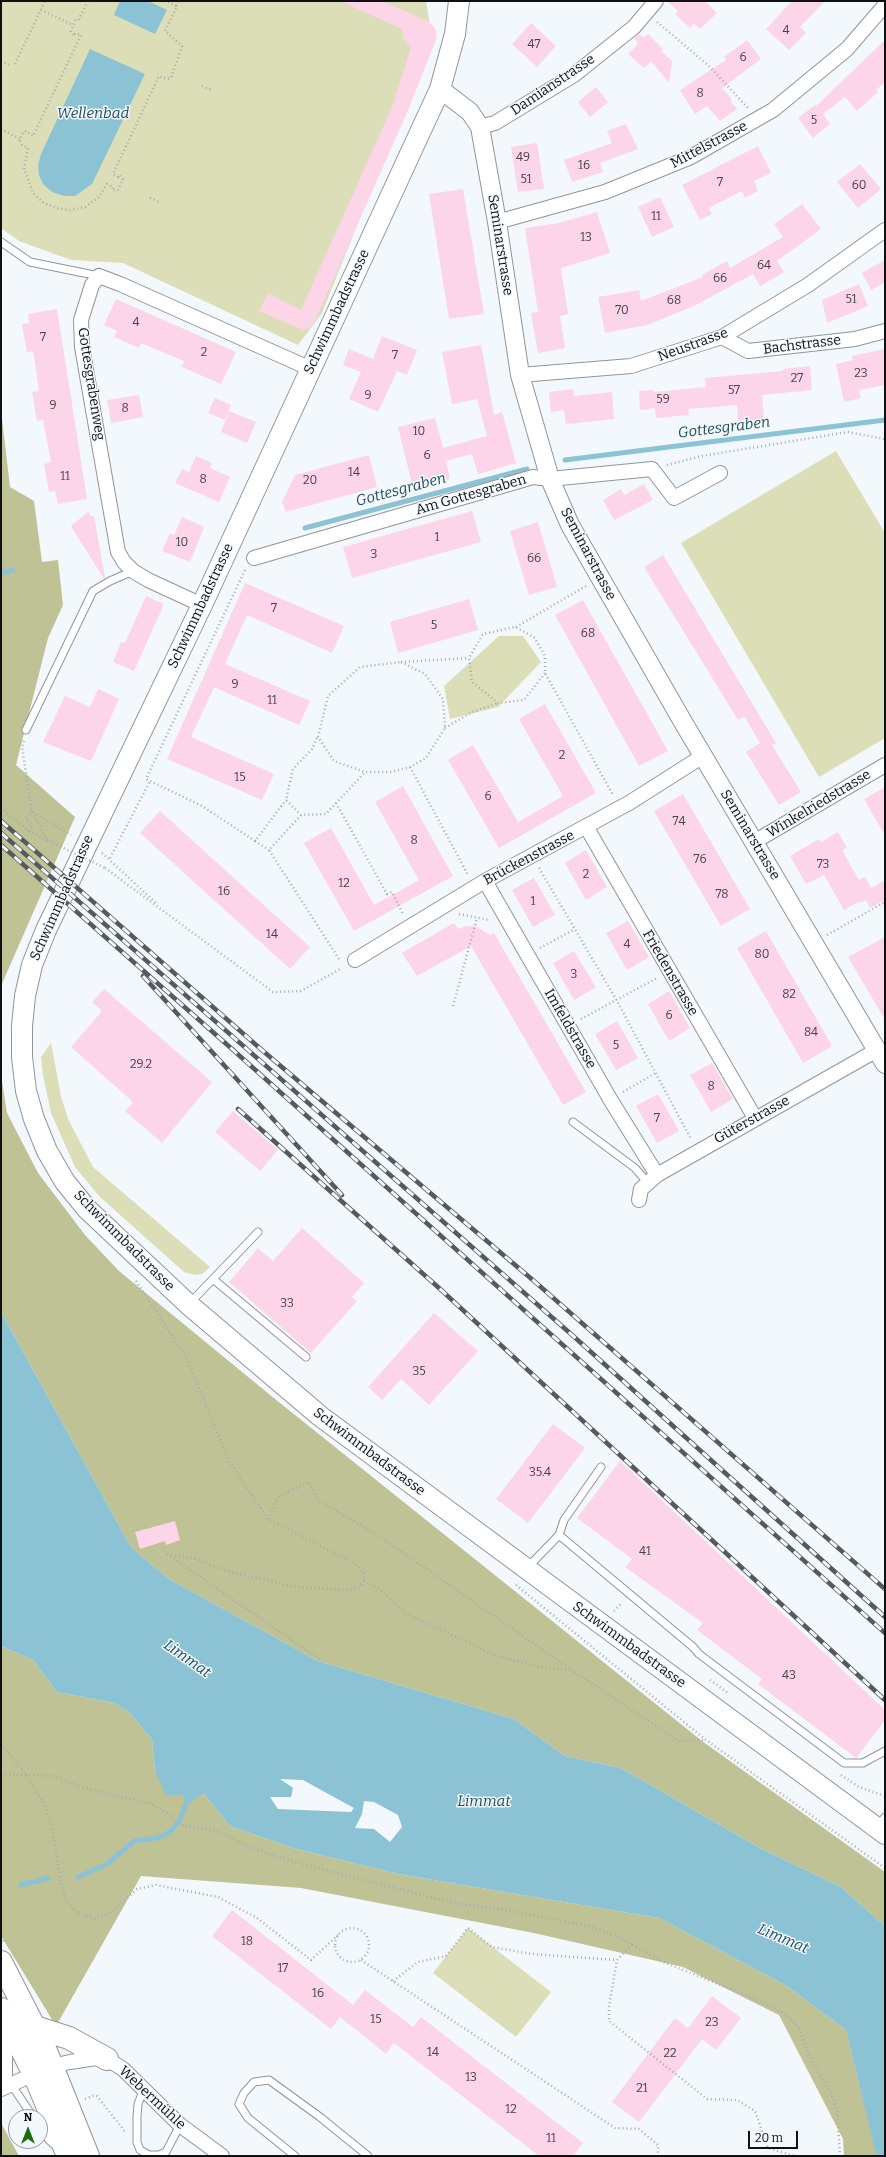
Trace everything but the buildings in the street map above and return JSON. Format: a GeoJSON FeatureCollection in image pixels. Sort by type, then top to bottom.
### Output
{"type":"FeatureCollection","features":[{"type":"Feature","properties":{"kind":"main road"},"geometry":{"type":"LineString","coordinates":[[440,89],[455,34],[459,1]]}},
{"type":"Feature","properties":{"kind":"main road","name":"Schwimmbadstrasse"},"geometry":{"type":"LineString","coordinates":[[440,89],[202,605],[46,930],[32,965],[25,996],[22,1026],[22,1057],[26,1091],[34,1120],[47,1151],[65,1182],[87,1209],[188,1304],[320,1416],[518,1575],[882,1826]]}},
{"type":"Feature","properties":{"kind":"main road"},"geometry":{"type":"LineString","coordinates":[[1,1962],[35,2027],[43,2070],[67,2156]]}},
{"type":"Feature","properties":{"kind":"main road"},"geometry":{"type":"LineString","coordinates":[[1,2009],[43,2070],[88,2156]]}},
{"type":"Feature","properties":{"kind":"main road"},"geometry":{"type":"LineString","coordinates":[[1,2009],[4,2082]]}},
{"type":"Feature","properties":{"kind":"main road"},"geometry":{"type":"LineString","coordinates":[[35,2027],[69,2038],[107,2059]]}},
{"type":"Feature","properties":{"kind":"street","name":"Damianstrasse"},"geometry":{"type":"LineString","coordinates":[[480,127],[495,123],[574,75],[634,27],[656,1]]}},
{"type":"Feature","properties":{"kind":"street","name":"Mittelstrasse"},"geometry":{"type":"LineString","coordinates":[[497,222],[605,192],[692,157],[773,110],[847,49],[885,5]]}},
{"type":"Feature","properties":{"kind":"street","name":"Seminarstrasse"},"geometry":{"type":"LineString","coordinates":[[440,89],[470,112],[480,127],[497,222],[520,375],[550,479],[570,525],[702,756],[881,1057]]}},
{"type":"Feature","properties":{"kind":"street","name":"Neustrasse"},"geometry":{"type":"LineString","coordinates":[[520,375],[631,366],[722,337],[808,285],[885,230]]}},
{"type":"Feature","properties":{"kind":"street"},"geometry":{"type":"LineString","coordinates":[[99,276],[311,369]]}},
{"type":"Feature","properties":{"kind":"street","name":"Gottesgrabenweg"},"geometry":{"type":"LineString","coordinates":[[99,276],[92,285],[81,320],[82,346],[118,552],[124,562],[133,571],[148,580],[202,605]]}},
{"type":"Feature","properties":{"kind":"street","name":"Bachstrasse"},"geometry":{"type":"LineString","coordinates":[[722,337],[748,351],[855,339],[885,331]]}},
{"type":"Feature","properties":{"kind":"street"},"geometry":{"type":"LineString","coordinates":[[652,469],[674,498],[720,473]]}},
{"type":"Feature","properties":{"kind":"street","name":"Am Gottesgraben"},"geometry":{"type":"LineString","coordinates":[[251,561],[533,477],[550,479],[652,469]]}},
{"type":"Feature","properties":{"kind":"street","name":"Brückenstrasse"},"geometry":{"type":"LineString","coordinates":[[350,964],[480,884],[533,857],[620,809],[702,756]]}},
{"type":"Feature","properties":{"kind":"street","name":"Winkelriedstrasse"},"geometry":{"type":"LineString","coordinates":[[754,842],[885,765]]}},
{"type":"Feature","properties":{"kind":"street","name":"Friedenstrasse"},"geometry":{"type":"LineString","coordinates":[[587,828],[755,1118]]}},
{"type":"Feature","properties":{"kind":"street","name":"Imfeldstrasse"},"geometry":{"type":"LineString","coordinates":[[480,884],[508,921],[528,954],[610,1099],[652,1179]]}},
{"type":"Feature","properties":{"kind":"street","name":"Güterstrasse"},"geometry":{"type":"LineString","coordinates":[[652,1179],[697,1150],[755,1118],[881,1057]]}},
{"type":"Feature","properties":{"kind":"street"},"geometry":{"type":"LineString","coordinates":[[639,1200],[641,1189],[652,1179]]}},
{"type":"Feature","properties":{"kind":"street","name":"Webermühle"},"geometry":{"type":"LineString","coordinates":[[4,2082],[70,2062],[107,2059],[123,2069],[143,2091],[180,2125],[222,2156]]}},
{"type":"Feature","properties":{"kind":"lane"},"geometry":{"type":"LineString","coordinates":[[1,242],[30,262],[99,276]]}},
{"type":"Feature","properties":{"kind":"lane"},"geometry":{"type":"LineString","coordinates":[[26,730],[93,591],[110,580],[133,571]]}},
{"type":"Feature","properties":{"kind":"lane"},"geometry":{"type":"LineString","coordinates":[[573,1122],[652,1179]]}},
{"type":"Feature","properties":{"kind":"lane"},"geometry":{"type":"LineString","coordinates":[[188,1304],[258,1232]]}},
{"type":"Feature","properties":{"kind":"lane"},"geometry":{"type":"LineString","coordinates":[[213,1279],[306,1357]]}},
{"type":"Feature","properties":{"kind":"lane"},"geometry":{"type":"LineString","coordinates":[[518,1575],[559,1535],[564,1520],[602,1467]]}},
{"type":"Feature","properties":{"kind":"lane"},"geometry":{"type":"LineString","coordinates":[[559,1535],[693,1647],[698,1654],[844,1763],[864,1763],[885,1751]]}},
{"type":"Feature","properties":{"kind":"lane"},"geometry":{"type":"LineString","coordinates":[[295,2156],[248,2118],[239,2104],[244,2093],[254,2082],[269,2080],[368,2156]]}},
{"type":"Feature","properties":{"kind":"lane"},"geometry":{"type":"LineString","coordinates":[[4,2082],[26,2109]]}},
{"type":"Feature","properties":{"kind":"lane"},"geometry":{"type":"LineString","coordinates":[[143,2091],[138,2104],[137,2117],[137,2142],[140,2150],[149,2155],[159,2155],[166,2152],[180,2125]]}},
{"type":"Feature","properties":{"kind":"lane"},"geometry":{"type":"LineString","coordinates":[[48,2139],[67,2156]]}},
{"type":"Feature","properties":{"kind":"path"},"geometry":{"type":"LineString","coordinates":[[15,64],[45,1]]}},
{"type":"Feature","properties":{"kind":"path"},"geometry":{"type":"LineString","coordinates":[[20,139],[23,132],[26,131],[33,136],[80,35],[75,33],[74,36],[71,34],[73,25],[76,19],[79,19],[88,1]]}},
{"type":"Feature","properties":{"kind":"path"},"geometry":{"type":"LineString","coordinates":[[166,1],[176,6]]}},
{"type":"Feature","properties":{"kind":"path"},"geometry":{"type":"LineString","coordinates":[[1,129],[20,139],[22,144],[28,148],[24,169],[33,193],[44,203],[56,208],[70,210],[90,203],[99,197],[107,184],[113,188],[112,190],[118,190],[123,179],[119,175],[118,177],[113,174],[160,76],[167,79],[170,78],[182,46],[165,32],[178,1]]}},
{"type":"Feature","properties":{"kind":"path"},"geometry":{"type":"LineString","coordinates":[[41,10],[73,25]]}},
{"type":"Feature","properties":{"kind":"path"},"geometry":{"type":"LineString","coordinates":[[646,13],[709,66],[759,118]]}},
{"type":"Feature","properties":{"kind":"path"},"geometry":{"type":"LineString","coordinates":[[1,61],[9,65]]}},
{"type":"Feature","properties":{"kind":"path"},"geometry":{"type":"LineString","coordinates":[[202,86],[211,90]]}},
{"type":"Feature","properties":{"kind":"path"},"geometry":{"type":"LineString","coordinates":[[150,198],[159,202]]}},
{"type":"Feature","properties":{"kind":"path"},"geometry":{"type":"LineString","coordinates":[[652,469],[702,456],[848,432],[885,439]]}},
{"type":"Feature","properties":{"kind":"path"},"geometry":{"type":"LineString","coordinates":[[1,808],[29,831],[106,868],[272,992],[301,991],[350,964],[269,850],[202,806],[146,779],[251,561]]}},
{"type":"Feature","properties":{"kind":"path"},"geometry":{"type":"LineString","coordinates":[[498,703],[472,682],[469,658],[483,634],[515,627],[589,584]]}},
{"type":"Feature","properties":{"kind":"path"},"geometry":{"type":"LineString","coordinates":[[515,627],[534,637],[545,656],[545,673],[620,809]]}},
{"type":"Feature","properties":{"kind":"path"},"geometry":{"type":"LineString","coordinates":[[255,841],[286,800],[293,769],[312,749],[318,737],[328,696],[360,667],[401,662],[469,658]]}},
{"type":"Feature","properties":{"kind":"path"},"geometry":{"type":"LineString","coordinates":[[401,662],[425,674],[443,700],[445,728]]}},
{"type":"Feature","properties":{"kind":"path"},"geometry":{"type":"LineString","coordinates":[[318,737],[334,761],[365,772],[391,772],[410,766],[426,758],[445,728],[472,712],[498,703],[524,700],[545,673]]}},
{"type":"Feature","properties":{"kind":"path"},"geometry":{"type":"LineString","coordinates":[[26,730],[22,748],[32,812],[48,841]]}},
{"type":"Feature","properties":{"kind":"path"},"geometry":{"type":"LineString","coordinates":[[410,766],[480,884]]}},
{"type":"Feature","properties":{"kind":"path"},"geometry":{"type":"LineString","coordinates":[[269,850],[301,815],[326,814],[365,772]]}},
{"type":"Feature","properties":{"kind":"path"},"geometry":{"type":"LineString","coordinates":[[110,858],[150,781]]}},
{"type":"Feature","properties":{"kind":"path"},"geometry":{"type":"LineString","coordinates":[[286,800],[301,815]]}},
{"type":"Feature","properties":{"kind":"path"},"geometry":{"type":"LineString","coordinates":[[336,803],[387,894],[392,892],[410,927]]}},
{"type":"Feature","properties":{"kind":"path"},"geometry":{"type":"LineString","coordinates":[[29,831],[32,826],[26,819],[32,812]]}},
{"type":"Feature","properties":{"kind":"path"},"geometry":{"type":"LineString","coordinates":[[32,812],[64,831]]}},
{"type":"Feature","properties":{"kind":"path"},"geometry":{"type":"LineString","coordinates":[[99,851],[110,858],[164,910]]}},
{"type":"Feature","properties":{"kind":"path"},"geometry":{"type":"LineString","coordinates":[[533,857],[616,1001],[697,1150]]}},
{"type":"Feature","properties":{"kind":"path"},"geometry":{"type":"LineString","coordinates":[[92,865],[96,858]]}},
{"type":"Feature","properties":{"kind":"path"},"geometry":{"type":"LineString","coordinates":[[825,937],[885,902]]}},
{"type":"Feature","properties":{"kind":"path"},"geometry":{"type":"LineString","coordinates":[[439,909],[477,918],[508,921]]}},
{"type":"Feature","properties":{"kind":"path"},"geometry":{"type":"LineString","coordinates":[[454,1006],[477,918]]}},
{"type":"Feature","properties":{"kind":"path"},"geometry":{"type":"LineString","coordinates":[[528,954],[575,929]]}},
{"type":"Feature","properties":{"kind":"path"},"geometry":{"type":"LineString","coordinates":[[568,1025],[616,1001],[669,971]]}},
{"type":"Feature","properties":{"kind":"path"},"geometry":{"type":"LineString","coordinates":[[610,1099],[656,1073]]}},
{"type":"Feature","properties":{"kind":"path"},"geometry":{"type":"LineString","coordinates":[[141,1261],[132,1272],[138,1286],[186,1357],[229,1461],[268,1519],[354,1562],[364,1573],[364,1580],[360,1587],[349,1590],[295,1587],[227,1572],[193,1558],[166,1554],[319,1659]]}},
{"type":"Feature","properties":{"kind":"path"},"geometry":{"type":"LineString","coordinates":[[268,1519],[279,1496],[309,1482],[319,1501],[379,1536],[573,1670],[680,1741],[706,1740]]}},
{"type":"Feature","properties":{"kind":"path"},"geometry":{"type":"LineString","coordinates":[[518,1575],[520,1590],[706,1740],[885,1868]]}},
{"type":"Feature","properties":{"kind":"path"},"geometry":{"type":"LineString","coordinates":[[364,1580],[379,1590],[405,1613],[494,1655],[540,1667],[573,1670]]}},
{"type":"Feature","properties":{"kind":"path"},"geometry":{"type":"LineString","coordinates":[[611,1614],[630,1595]]}},
{"type":"Feature","properties":{"kind":"path"},"geometry":{"type":"LineString","coordinates":[[1,1744],[26,1775],[45,1805],[52,1828],[61,1882],[66,1900],[77,1913],[95,1919],[111,1912],[137,1888],[156,1885],[218,1897],[257,1918],[311,1960],[342,1931],[352,1928],[363,1932],[367,1936],[369,1946],[368,1952],[361,1960],[349,1962],[339,1957],[334,1946],[338,1935]]}},
{"type":"Feature","properties":{"kind":"path"},"geometry":{"type":"LineString","coordinates":[[1,1774],[53,1776],[86,1788],[151,1804],[167,1813],[181,1825],[218,1831],[247,1846],[281,1858],[440,1899],[588,1926],[632,1945],[661,1962],[763,2002],[787,2015],[799,2028],[810,2058],[831,2092],[837,2110],[840,2156]]}},
{"type":"Feature","properties":{"kind":"path"},"geometry":{"type":"LineString","coordinates":[[393,1981],[418,1962],[446,1956],[468,1928],[492,1947],[532,1954],[617,1960]]}},
{"type":"Feature","properties":{"kind":"path"},"geometry":{"type":"LineString","coordinates":[[632,1945],[617,1960],[609,2008],[609,2021],[706,2099],[737,2100],[755,2111],[768,2148],[794,2156]]}},
{"type":"Feature","properties":{"kind":"path"},"geometry":{"type":"LineString","coordinates":[[361,1960],[615,2128],[639,2129],[658,2145],[658,2156]]}},
{"type":"Feature","properties":{"kind":"path"},"geometry":{"type":"LineString","coordinates":[[81,2101],[97,2096],[120,2127]]}},
{"type":"Feature","properties":{"kind":"green space"},"geometry":{"type":"Polygon","coordinates":[[[1,1],[426,1],[432,38],[322,313],[298,345],[123,263],[71,260],[19,241],[1,228],[1,1]]]}},
{"type":"Feature","properties":{"kind":"green space"},"geometry":{"type":"Polygon","coordinates":[[[1,410],[10,487],[34,501],[42,562],[58,560],[63,605],[48,638],[16,765],[75,817],[1,986],[1,410]]]}},
{"type":"Feature","properties":{"kind":"green space"},"geometry":{"type":"Polygon","coordinates":[[[836,451],[885,533],[885,738],[819,777],[681,543],[836,451]]]}},
{"type":"Feature","properties":{"kind":"green space"},"geometry":{"type":"Polygon","coordinates":[[[499,636],[523,636],[541,662],[498,707],[450,719],[444,686],[499,636]]]}},
{"type":"Feature","properties":{"kind":"green space"},"geometry":{"type":"Polygon","coordinates":[[[51,1043],[61,1096],[68,1119],[93,1167],[210,1267],[202,1274],[194,1275],[184,1272],[100,1197],[75,1167],[51,1113],[43,1075],[41,1057],[51,1043]]]}},
{"type":"Feature","properties":{"kind":"green space"},"geometry":{"type":"Polygon","coordinates":[[[1,1075],[7,1113],[38,1173],[85,1235],[119,1271],[275,1399],[702,1741],[885,1872],[885,1926],[841,1887],[760,1848],[621,1768],[565,1756],[514,1719],[318,1661],[169,1579],[131,1547],[1,1312],[1,1075]]]}},
{"type":"Feature","properties":{"kind":"green space"},"geometry":{"type":"Polygon","coordinates":[[[1,1646],[33,1660],[57,1692],[114,1703],[131,1714],[152,1740],[155,1771],[203,1793],[230,1826],[293,1848],[398,1874],[659,1918],[787,1986],[846,2030],[877,2156],[844,2156],[843,2139],[779,2015],[683,1967],[534,1933],[301,1888],[141,1876],[56,2026],[1,1936],[1,1646]]]}},
{"type":"Feature","properties":{"kind":"green space"},"geometry":{"type":"Polygon","coordinates":[[[468,1928],[551,1992],[516,2037],[433,1973],[468,1928]]]}},
{"type":"Feature","properties":{"kind":"green space"},"geometry":{"type":"Polygon","coordinates":[[[1,2123],[8,2136],[8,2149],[15,2149],[19,2156],[1,2156],[1,2123]]]}},
{"type":"Feature","properties":{"kind":"water"},"geometry":{"type":"Polygon","coordinates":[[[120,1],[148,1],[167,10],[155,34],[114,15],[120,1]]]}},
{"type":"Feature","properties":{"kind":"water","name":"Wellenbad"},"geometry":{"type":"Polygon","coordinates":[[[90,49],[145,74],[92,184],[75,196],[64,196],[52,192],[43,184],[39,175],[38,165],[41,154],[90,49]]]}},
{"type":"Feature","properties":{"kind":"water","name":"Limmat"},"geometry":{"type":"Polygon","coordinates":[[[1,1312],[131,1547],[169,1579],[318,1661],[514,1719],[565,1756],[621,1768],[760,1848],[841,1887],[885,1926],[885,2156],[877,2156],[846,2030],[787,1986],[659,1918],[398,1874],[293,1848],[230,1826],[203,1793],[189,1804],[183,1795],[166,1795],[155,1771],[152,1740],[131,1714],[114,1703],[57,1692],[33,1660],[1,1646],[1,1312]],[[280,1779],[293,1788],[291,1797],[270,1797],[278,1809],[351,1812],[354,1808],[303,1780],[280,1779]],[[364,1801],[362,1814],[355,1828],[374,1829],[390,1842],[402,1827],[398,1815],[374,1802],[364,1801]]]}},
{"type":"Feature","properties":{"kind":"waterway","name":"Gottesgraben"},"geometry":{"type":"LineString","coordinates":[[565,460],[885,420]]}},
{"type":"Feature","properties":{"kind":"waterway","name":"Gottesgraben"},"geometry":{"type":"LineString","coordinates":[[305,528],[527,469]]}},
{"type":"Feature","properties":{"kind":"waterway","name":"Gottesgraben"},"geometry":{"type":"LineString","coordinates":[[1,573],[13,570]]}},
{"type":"Feature","properties":{"kind":"waterway"},"geometry":{"type":"LineString","coordinates":[[78,1877],[107,1864],[134,1841],[157,1838],[170,1832],[180,1820],[189,1795]]}},
{"type":"Feature","properties":{"kind":"waterway"},"geometry":{"type":"LineString","coordinates":[[21,1885],[48,1878]]}},
{"type":"Feature","properties":{"kind":"railway"},"geometry":{"type":"LineString","coordinates":[[1,821],[263,1051],[534,1281],[885,1589]]}},
{"type":"Feature","properties":{"kind":"railway"},"geometry":{"type":"LineString","coordinates":[[1,833],[571,1334],[885,1617]]}},
{"type":"Feature","properties":{"kind":"railway"},"geometry":{"type":"LineString","coordinates":[[1,845],[232,1049],[885,1633]]}},
{"type":"Feature","properties":{"kind":"railway"},"geometry":{"type":"LineString","coordinates":[[143,976],[342,1195]]}},
{"type":"Feature","properties":{"kind":"railway"},"geometry":{"type":"LineString","coordinates":[[238,1109],[439,1288],[885,1700]]}}]}
